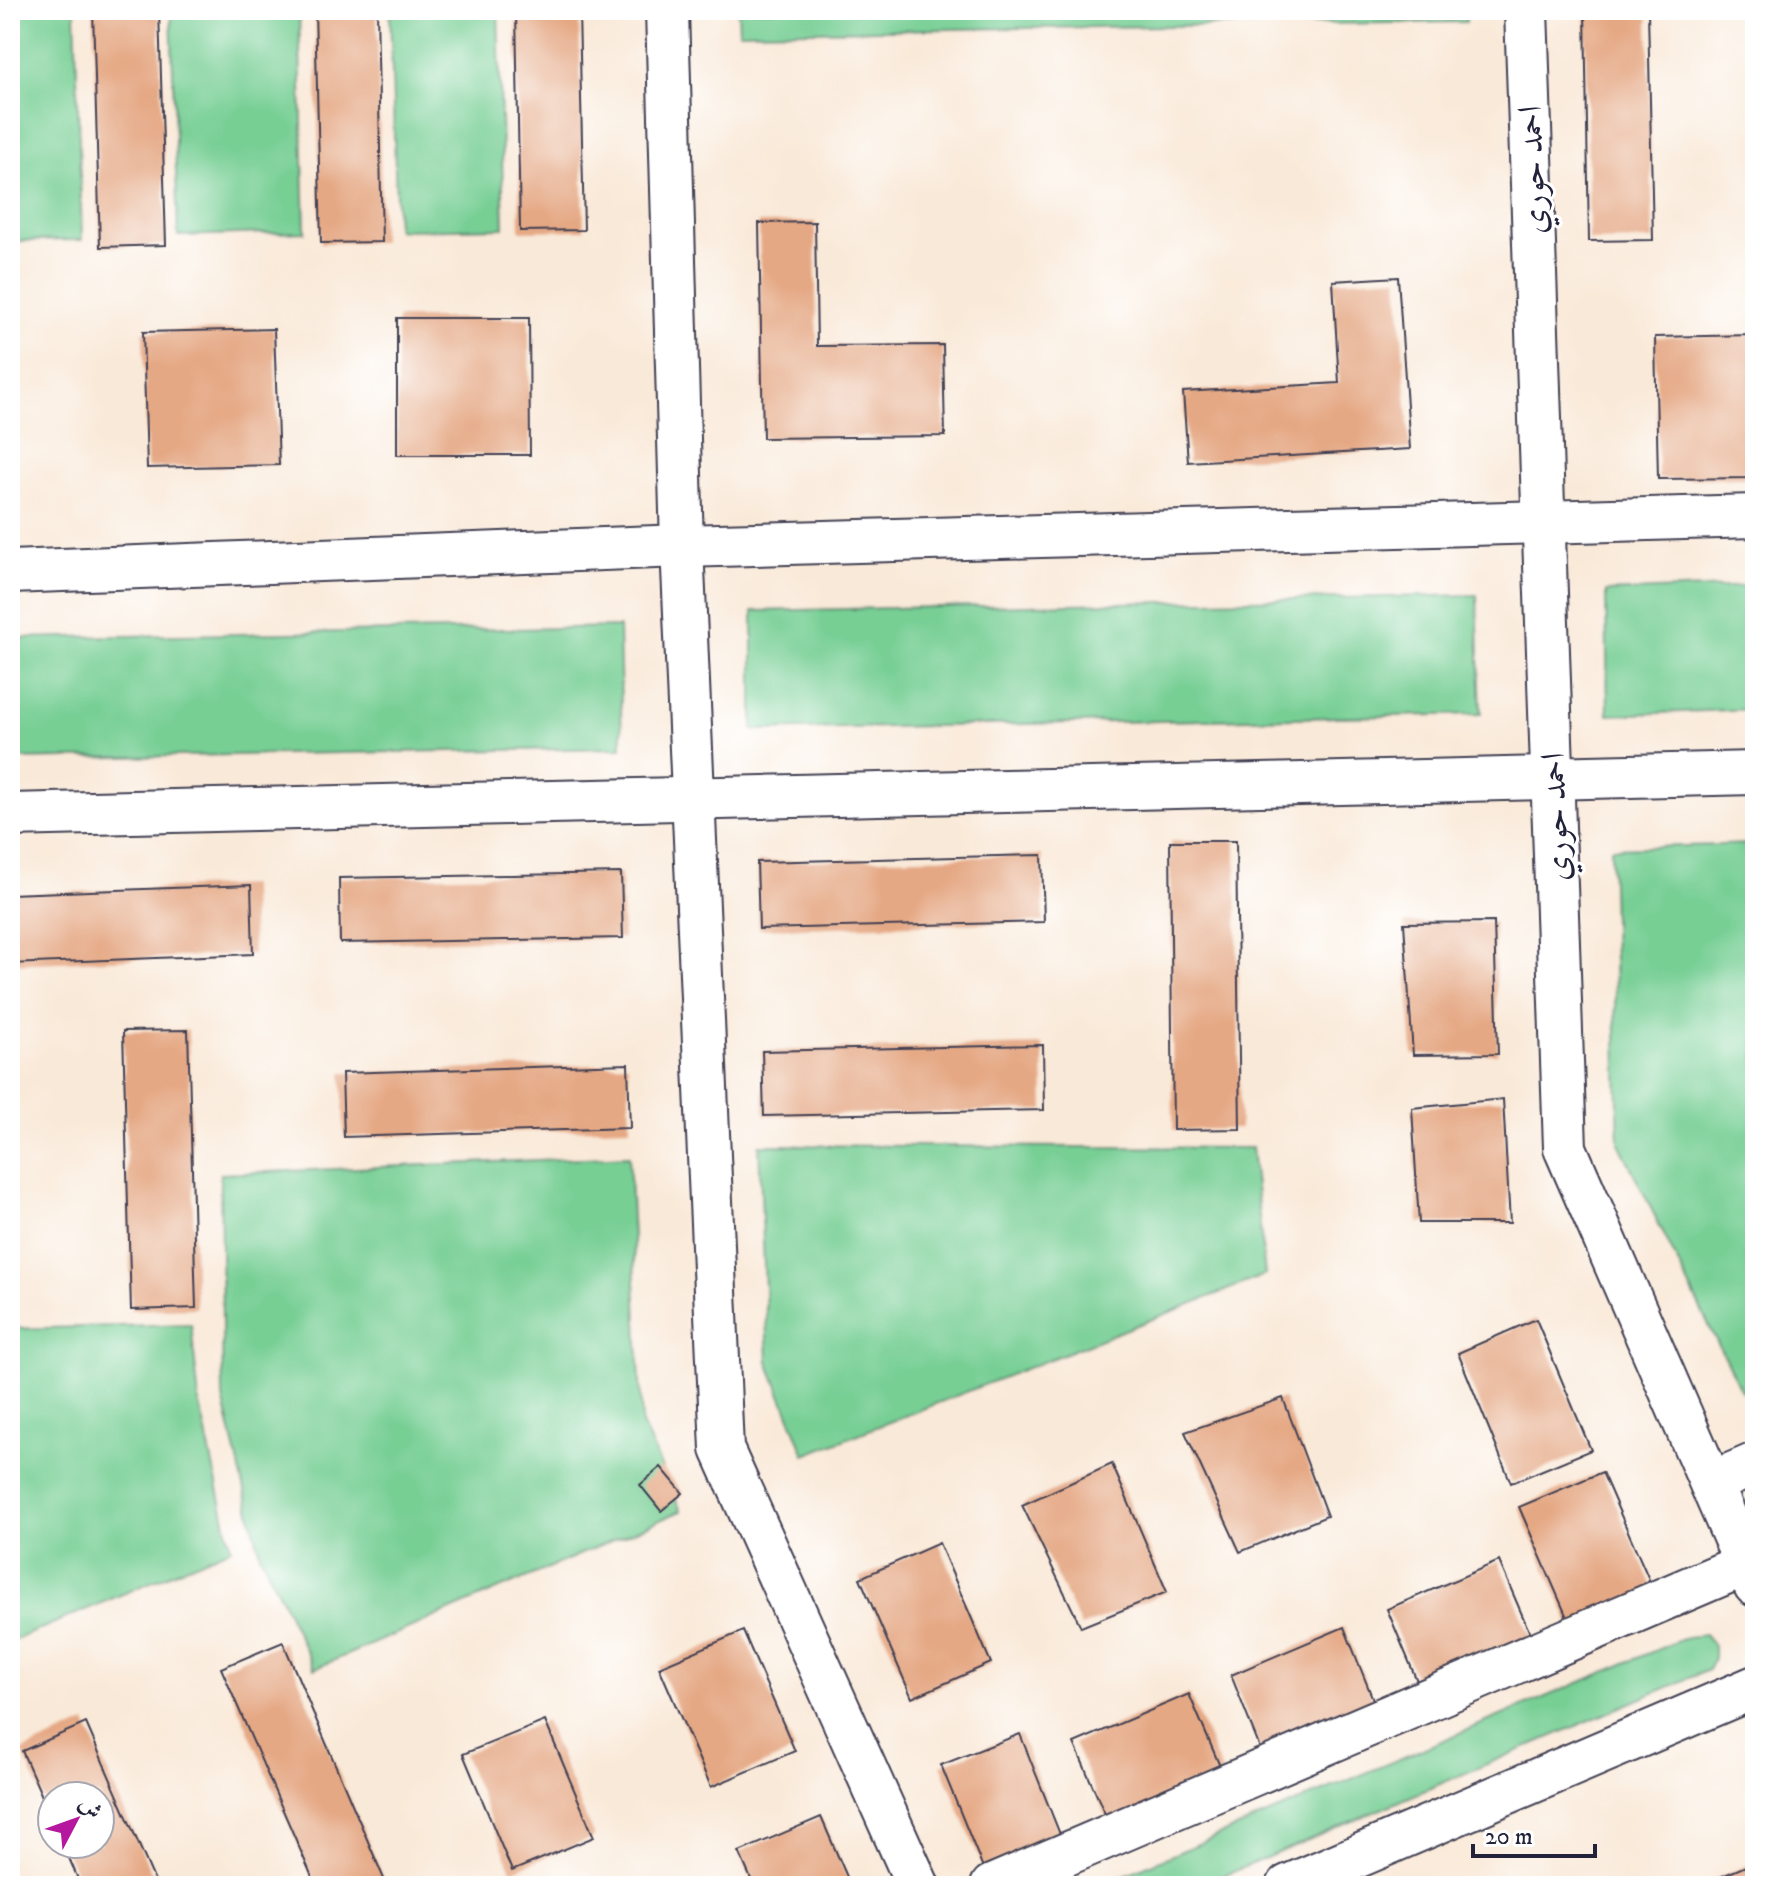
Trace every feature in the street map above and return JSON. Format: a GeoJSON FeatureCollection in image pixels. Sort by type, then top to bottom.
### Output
{"type":"FeatureCollection","features":[{"type":"Feature","properties":{"kind":"street"},"geometry":{"type":"LineString","coordinates":[[667,10],[682,546],[722,1449],[918,1886]]}},
{"type":"Feature","properties":{"kind":"street","name":"احمد حوري"},"geometry":{"type":"LineString","coordinates":[[1526,10],[1565,1148],[1750,1574]]}},
{"type":"Feature","properties":{"kind":"street"},"geometry":{"type":"LineString","coordinates":[[10,572],[682,546],[1755,516]]}},
{"type":"Feature","properties":{"kind":"street"},"geometry":{"type":"LineString","coordinates":[[10,815],[1755,773]]}},
{"type":"Feature","properties":{"kind":"street"},"geometry":{"type":"LineString","coordinates":[[1711,1483],[1755,1464]]}},
{"type":"Feature","properties":{"kind":"street"},"geometry":{"type":"LineString","coordinates":[[992,1886],[1750,1574]]}},
{"type":"Feature","properties":{"kind":"street"},"geometry":{"type":"LineString","coordinates":[[1288,1886],[1755,1687]]}},
{"type":"Feature","properties":{"kind":"green space"},"geometry":{"type":"Polygon","coordinates":[[[10,10],[75,10],[82,240],[10,241],[10,10]]]}},
{"type":"Feature","properties":{"kind":"green space"},"geometry":{"type":"Polygon","coordinates":[[[171,10],[299,10],[305,232],[178,236],[171,10]]]}},
{"type":"Feature","properties":{"kind":"green space"},"geometry":{"type":"Polygon","coordinates":[[[390,10],[498,10],[504,228],[397,230],[390,10]]]}},
{"type":"Feature","properties":{"kind":"green space"},"geometry":{"type":"Polygon","coordinates":[[[738,10],[1465,10],[1466,22],[739,32],[738,10]]]}},
{"type":"Feature","properties":{"kind":"green space"},"geometry":{"type":"Polygon","coordinates":[[[1755,586],[1755,709],[1608,715],[1606,592],[1755,586]]]}},
{"type":"Feature","properties":{"kind":"green space"},"geometry":{"type":"Polygon","coordinates":[[[1477,595],[1481,714],[753,730],[753,611],[1477,595]]]}},
{"type":"Feature","properties":{"kind":"green space"},"geometry":{"type":"Polygon","coordinates":[[[619,627],[622,748],[10,759],[10,638],[619,627]]]}},
{"type":"Feature","properties":{"kind":"green space"},"geometry":{"type":"Polygon","coordinates":[[[1755,844],[1755,1385],[1741,1391],[1619,1143],[1611,848],[1755,844]]]}},
{"type":"Feature","properties":{"kind":"green space"},"geometry":{"type":"Polygon","coordinates":[[[759,1145],[1252,1148],[1265,1275],[805,1455],[768,1362],[759,1145]]]}},
{"type":"Feature","properties":{"kind":"green space"},"geometry":{"type":"Polygon","coordinates":[[[629,1156],[642,1424],[681,1511],[314,1669],[260,1554],[223,1398],[220,1174],[629,1156]]]}},
{"type":"Feature","properties":{"kind":"green space"},"geometry":{"type":"Polygon","coordinates":[[[191,1324],[199,1401],[231,1548],[10,1642],[10,1329],[191,1324]]]}},
{"type":"Feature","properties":{"kind":"green space"},"geometry":{"type":"Polygon","coordinates":[[[1705,1635],[1714,1646],[1714,1658],[1708,1670],[1200,1886],[1099,1886],[1687,1637],[1705,1635]]]}},
{"type":"Feature","properties":{"kind":"building"},"geometry":{"type":"Polygon","coordinates":[[[93,10],[159,10],[166,245],[100,247],[93,10]]]}},
{"type":"Feature","properties":{"kind":"building"},"geometry":{"type":"Polygon","coordinates":[[[315,10],[377,10],[382,242],[321,243],[315,10]]]}},
{"type":"Feature","properties":{"kind":"building"},"geometry":{"type":"Polygon","coordinates":[[[516,10],[579,10],[584,230],[520,231],[516,10]]]}},
{"type":"Feature","properties":{"kind":"building"},"geometry":{"type":"Polygon","coordinates":[[[1585,10],[1648,10],[1653,240],[1589,241],[1585,10]]]}},
{"type":"Feature","properties":{"kind":"building"},"geometry":{"type":"Polygon","coordinates":[[[815,222],[817,346],[943,345],[945,436],[763,438],[759,223],[815,222]]]}},
{"type":"Feature","properties":{"kind":"building"},"geometry":{"type":"Polygon","coordinates":[[[1398,277],[1410,449],[1188,462],[1183,392],[1339,383],[1333,281],[1398,277]]]}},
{"type":"Feature","properties":{"kind":"building"},"geometry":{"type":"Polygon","coordinates":[[[397,318],[529,318],[530,455],[397,455],[397,318]]]}},
{"type":"Feature","properties":{"kind":"building"},"geometry":{"type":"Polygon","coordinates":[[[274,329],[279,465],[147,468],[143,332],[274,329]]]}},
{"type":"Feature","properties":{"kind":"building"},"geometry":{"type":"Polygon","coordinates":[[[1755,335],[1755,478],[1658,479],[1655,337],[1755,335]]]}},
{"type":"Feature","properties":{"kind":"building"},"geometry":{"type":"Polygon","coordinates":[[[1170,841],[1236,841],[1240,1129],[1173,1130],[1170,841]]]}},
{"type":"Feature","properties":{"kind":"building"},"geometry":{"type":"Polygon","coordinates":[[[1042,855],[1044,922],[759,929],[757,862],[1042,855]]]}},
{"type":"Feature","properties":{"kind":"building"},"geometry":{"type":"Polygon","coordinates":[[[621,873],[623,938],[340,943],[339,878],[621,873]]]}},
{"type":"Feature","properties":{"kind":"building"},"geometry":{"type":"Polygon","coordinates":[[[251,885],[253,954],[10,964],[10,894],[251,885]]]}},
{"type":"Feature","properties":{"kind":"building"},"geometry":{"type":"Polygon","coordinates":[[[1494,922],[1498,1054],[1413,1055],[1404,923],[1494,922]]]}},
{"type":"Feature","properties":{"kind":"building"},"geometry":{"type":"Polygon","coordinates":[[[188,1030],[196,1308],[131,1310],[123,1031],[188,1030]]]}},
{"type":"Feature","properties":{"kind":"building"},"geometry":{"type":"Polygon","coordinates":[[[1043,1045],[1044,1110],[764,1116],[762,1051],[1043,1045]]]}},
{"type":"Feature","properties":{"kind":"building"},"geometry":{"type":"Polygon","coordinates":[[[628,1064],[630,1128],[344,1137],[342,1073],[628,1064]]]}},
{"type":"Feature","properties":{"kind":"building"},"geometry":{"type":"Polygon","coordinates":[[[1503,1099],[1510,1223],[1419,1223],[1412,1108],[1503,1099]]]}},
{"type":"Feature","properties":{"kind":"building"},"geometry":{"type":"Polygon","coordinates":[[[1536,1319],[1591,1450],[1511,1483],[1458,1353],[1536,1319]]]}},
{"type":"Feature","properties":{"kind":"building"},"geometry":{"type":"Polygon","coordinates":[[[1283,1398],[1327,1516],[1240,1552],[1185,1432],[1283,1398]]]}},
{"type":"Feature","properties":{"kind":"building"},"geometry":{"type":"Polygon","coordinates":[[[1112,1464],[1167,1592],[1081,1627],[1022,1505],[1112,1464]]]}},
{"type":"Feature","properties":{"kind":"building"},"geometry":{"type":"Polygon","coordinates":[[[661,1467],[683,1493],[661,1511],[640,1485],[661,1467]]]}},
{"type":"Feature","properties":{"kind":"building"},"geometry":{"type":"Polygon","coordinates":[[[1602,1472],[1655,1593],[1572,1629],[1519,1507],[1602,1472]]]}},
{"type":"Feature","properties":{"kind":"building"},"geometry":{"type":"Polygon","coordinates":[[[939,1543],[991,1663],[912,1698],[860,1578],[939,1543]]]}},
{"type":"Feature","properties":{"kind":"building"},"geometry":{"type":"Polygon","coordinates":[[[1499,1561],[1535,1645],[1422,1693],[1387,1609],[1499,1561]]]}},
{"type":"Feature","properties":{"kind":"building"},"geometry":{"type":"Polygon","coordinates":[[[1344,1627],[1378,1712],[1265,1761],[1231,1675],[1344,1627]]]}},
{"type":"Feature","properties":{"kind":"building"},"geometry":{"type":"Polygon","coordinates":[[[743,1631],[795,1751],[711,1787],[659,1667],[743,1631]]]}},
{"type":"Feature","properties":{"kind":"building"},"geometry":{"type":"Polygon","coordinates":[[[283,1642],[387,1886],[316,1886],[221,1668],[283,1642]]]}},
{"type":"Feature","properties":{"kind":"building"},"geometry":{"type":"Polygon","coordinates":[[[1189,1694],[1225,1778],[1111,1828],[1074,1743],[1189,1694]]]}},
{"type":"Feature","properties":{"kind":"building"},"geometry":{"type":"Polygon","coordinates":[[[545,1721],[594,1837],[512,1871],[463,1754],[545,1721]]]}},
{"type":"Feature","properties":{"kind":"building"},"geometry":{"type":"Polygon","coordinates":[[[86,1723],[111,1780],[36,1780],[36,1783],[22,1751],[86,1723]]]}},
{"type":"Feature","properties":{"kind":"building"},"geometry":{"type":"Polygon","coordinates":[[[1020,1734],[1065,1847],[988,1880],[941,1765],[1020,1734]]]}},
{"type":"Feature","properties":{"kind":"building"},"geometry":{"type":"Polygon","coordinates":[[[116,1792],[157,1886],[81,1886],[70,1860],[116,1860],[116,1792]]]}},
{"type":"Feature","properties":{"kind":"building"},"geometry":{"type":"Polygon","coordinates":[[[821,1817],[851,1886],[754,1886],[739,1852],[821,1817]]]}},
{"type":"Feature","properties":{"kind":"building"},"geometry":{"type":"Polygon","coordinates":[[[1755,1862],[1755,1886],[1699,1886],[1755,1862]]]}}]}
